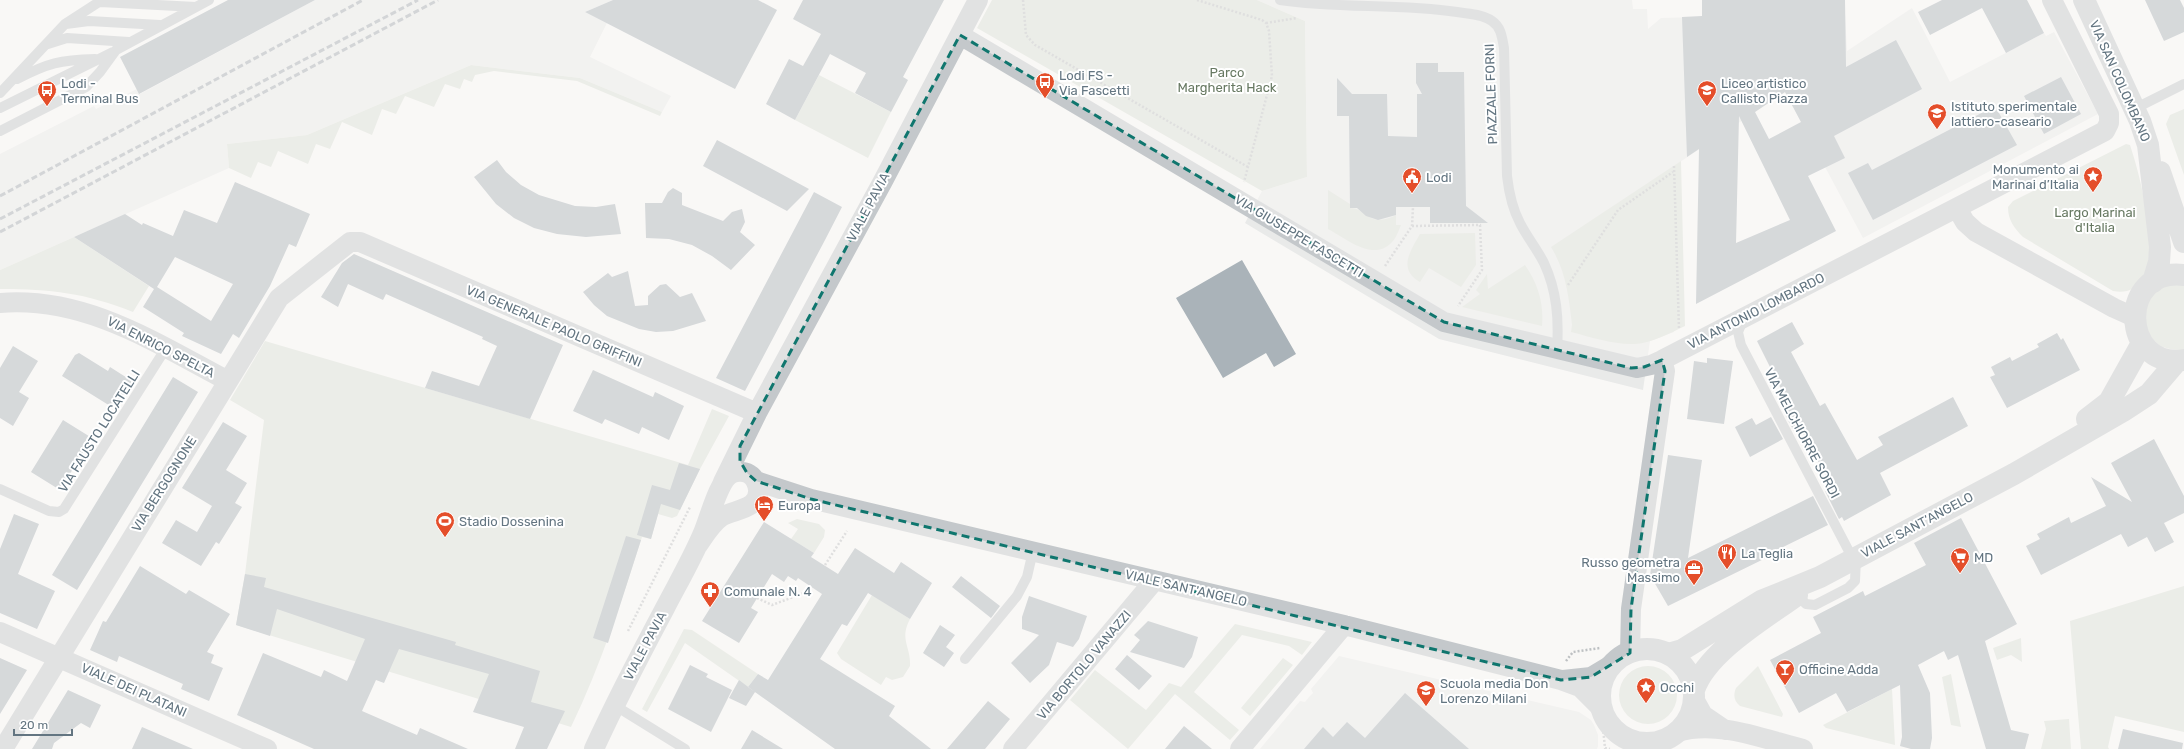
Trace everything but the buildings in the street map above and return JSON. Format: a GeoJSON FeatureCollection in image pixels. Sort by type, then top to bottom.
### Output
{"type":"FeatureCollection","features":[{"type":"Feature","properties":{"kind":"street","name":"VIALE PAVIA"},"geometry":{"type":"LineString","coordinates":[[740,446],[978,0]]}},
{"type":"Feature","properties":{"kind":"street","name":"VIA ANTONIO LOMBARDO"},"geometry":{"type":"LineString","coordinates":[[1662,360],[2100,134],[2109,123],[2106,109],[2052,0]]}},
{"type":"Feature","properties":{"kind":"street","name":"VIA SAN COLOMBANO"},"geometry":{"type":"LineString","coordinates":[[2084,0],[2134,109],[2148,145],[2160,247],[2159,262],[2153,282]]}},
{"type":"Feature","properties":{"kind":"street","name":"VIA GIUSEPPE FASCETTI"},"geometry":{"type":"LineString","coordinates":[[960,36],[1444,322],[1631,368],[1644,368],[1662,360]]}},
{"type":"Feature","properties":{"kind":"street"},"geometry":{"type":"LineString","coordinates":[[2148,145],[2172,205],[2184,242]]}},
{"type":"Feature","properties":{"kind":"street"},"geometry":{"type":"LineString","coordinates":[[1957,208],[1965,222],[1976,232],[2114,308],[2134,317]]}},
{"type":"Feature","properties":{"kind":"street","name":"VIA GENERALE PAOLO GRIFFINI"},"geometry":{"type":"LineString","coordinates":[[350,242],[360,242],[757,413]]}},
{"type":"Feature","properties":{"kind":"street","name":"VIA BERGOGNONE"},"geometry":{"type":"LineString","coordinates":[[3,749],[279,298],[350,242]]}},
{"type":"Feature","properties":{"kind":"street"},"geometry":{"type":"LineString","coordinates":[[2180,361],[2163,359],[2151,352],[2142,343],[2136,330],[2134,317],[2137,303],[2143,291],[2153,282],[2164,276],[2184,275]]}},
{"type":"Feature","properties":{"kind":"street","name":"VIA ENRICO SPELTA"},"geometry":{"type":"LineString","coordinates":[[0,303],[25,302],[70,308],[110,320],[228,381]]}},
{"type":"Feature","properties":{"kind":"street","name":"VIALE SANT’ANGELO"},"geometry":{"type":"LineString","coordinates":[[2014,474],[2109,402],[2142,343]]}},
{"type":"Feature","properties":{"kind":"street"},"geometry":{"type":"LineString","coordinates":[[1630,652],[1631,609],[1665,371],[1662,360]]}},
{"type":"Feature","properties":{"kind":"street","name":"VIALE SANT’ANGELO"},"geometry":{"type":"LineString","coordinates":[[1668,654],[1682,650],[1761,601],[1820,577],[2014,474],[2123,411],[2149,394],[2180,361]]}},
{"type":"Feature","properties":{"kind":"street"},"geometry":{"type":"LineString","coordinates":[[740,446],[740,462],[758,490],[746,506]]}},
{"type":"Feature","properties":{"kind":"street"},"geometry":{"type":"LineString","coordinates":[[698,545],[722,484],[740,446]]}},
{"type":"Feature","properties":{"kind":"street"},"geometry":{"type":"LineString","coordinates":[[746,506],[726,504],[723,499],[722,484],[732,474],[751,477],[811,499]]}},
{"type":"Feature","properties":{"kind":"street"},"geometry":{"type":"LineString","coordinates":[[698,545],[716,522],[729,513],[746,506],[774,496],[811,499]]}},
{"type":"Feature","properties":{"kind":"street","name":"VIALE SANT'ANGELO"},"geometry":{"type":"LineString","coordinates":[[811,499],[1344,626],[1561,680],[1575,685],[1588,693],[1602,709]]}},
{"type":"Feature","properties":{"kind":"street","name":"VIALE PAVIA"},"geometry":{"type":"LineString","coordinates":[[594,749],[614,706],[698,545]]}},
{"type":"Feature","properties":{"kind":"street","name":"VIALE SANT’ANGELO"},"geometry":{"type":"LineString","coordinates":[[1693,694],[1698,678],[1719,652],[1820,577]]}},
{"type":"Feature","properties":{"kind":"street","name":"VIA BORTOLO VANAZZI"},"geometry":{"type":"LineString","coordinates":[[1013,749],[1154,581]]}},
{"type":"Feature","properties":{"kind":"street"},"geometry":{"type":"LineString","coordinates":[[1240,749],[1344,626]]}},
{"type":"Feature","properties":{"kind":"street","name":"VIALE DEI PLATANI"},"geometry":{"type":"LineString","coordinates":[[0,632],[267,749]]}},
{"type":"Feature","properties":{"kind":"street"},"geometry":{"type":"LineString","coordinates":[[1661,740],[1687,720],[1693,706],[1693,694],[1689,675],[1680,662],[1668,654],[1653,649],[1630,652],[1623,655],[1611,665],[1603,679],[1601,686],[1600,694],[1602,709],[1608,723],[1619,734],[1633,741],[1648,742],[1661,740],[1694,728],[1725,730],[1803,749]]}},
{"type":"Feature","properties":{"kind":"street","name":"VIALE SANT'ANGELO"},"geometry":{"type":"LineString","coordinates":[[1561,680],[1591,677],[1611,665]]}},
{"type":"Feature","properties":{"kind":"street"},"geometry":{"type":"LineString","coordinates":[[1693,694],[1703,715],[1725,730]]}},
{"type":"Feature","properties":{"kind":"street"},"geometry":{"type":"LineString","coordinates":[[1613,728],[1617,738],[1617,749]]}},
{"type":"Feature","properties":{"kind":"lane"},"geometry":{"type":"LineString","coordinates":[[0,108],[116,50],[209,0]]}},
{"type":"Feature","properties":{"kind":"lane","name":"PIAZZALE FORNI"},"geometry":{"type":"LineString","coordinates":[[1280,0],[1426,7],[1480,15],[1491,20],[1497,25],[1502,36],[1504,48],[1507,176],[1509,196],[1520,223],[1544,262],[1553,286],[1557,302],[1559,322],[1557,350]]}},
{"type":"Feature","properties":{"kind":"lane"},"geometry":{"type":"LineString","coordinates":[[0,93],[64,24],[101,1],[196,7]]}},
{"type":"Feature","properties":{"kind":"lane"},"geometry":{"type":"LineString","coordinates":[[64,24],[89,21],[161,25]]}},
{"type":"Feature","properties":{"kind":"lane"},"geometry":{"type":"LineString","coordinates":[[46,44],[67,38],[129,42]]}},
{"type":"Feature","properties":{"kind":"lane"},"geometry":{"type":"LineString","coordinates":[[0,131],[86,87],[100,72],[116,50]]}},
{"type":"Feature","properties":{"kind":"lane"},"geometry":{"type":"LineString","coordinates":[[10,83],[42,66],[54,62],[98,59]]}},
{"type":"Feature","properties":{"kind":"lane"},"geometry":{"type":"LineString","coordinates":[[2134,109],[2184,84]]}},
{"type":"Feature","properties":{"kind":"lane","name":"VIA MELCHIORRE SORDI"},"geometry":{"type":"LineString","coordinates":[[1745,317],[1739,326],[1738,332],[1741,345],[1855,558]]}},
{"type":"Feature","properties":{"kind":"lane","name":"VIA FAUSTO LOCATELLI"},"geometry":{"type":"LineString","coordinates":[[0,489],[50,511],[59,512],[64,509],[166,348]]}},
{"type":"Feature","properties":{"kind":"lane"},"geometry":{"type":"LineString","coordinates":[[965,659],[1020,591],[1027,577],[1033,551]]}},
{"type":"Feature","properties":{"kind":"lane"},"geometry":{"type":"LineString","coordinates":[[1797,595],[1806,604],[1815,605],[1848,588],[1855,581],[1855,558]]}},
{"type":"Feature","properties":{"kind":"lane"},"geometry":{"type":"LineString","coordinates":[[614,706],[686,749]]}},
{"type":"Feature","properties":{"kind":"path"},"geometry":{"type":"LineString","coordinates":[[1023,0],[1026,35],[1035,45],[1248,167]]}},
{"type":"Feature","properties":{"kind":"path"},"geometry":{"type":"LineString","coordinates":[[1197,0],[1262,20],[1266,24],[1269,31],[1272,76],[1243,185]]}},
{"type":"Feature","properties":{"kind":"path"},"geometry":{"type":"LineString","coordinates":[[1674,166],[1678,329],[1686,348]]}},
{"type":"Feature","properties":{"kind":"path"},"geometry":{"type":"LineString","coordinates":[[1557,302],[1614,214],[1622,206],[1674,172]]}},
{"type":"Feature","properties":{"kind":"path"},"geometry":{"type":"LineString","coordinates":[[1396,249],[1412,226],[1413,207]]}},
{"type":"Feature","properties":{"kind":"path"},"geometry":{"type":"LineString","coordinates":[[1412,226],[1480,226],[1482,270],[1453,313]]}},
{"type":"Feature","properties":{"kind":"path"},"geometry":{"type":"LineString","coordinates":[[825,565],[847,531]]}},
{"type":"Feature","properties":{"kind":"path"},"geometry":{"type":"LineString","coordinates":[[757,598],[772,605],[804,593],[811,587]]}},
{"type":"Feature","properties":{"kind":"highlighted area"},"geometry":{"type":"Polygon","coordinates":[[[960,35],[1444,322],[1631,368],[1644,367],[1662,360],[1665,371],[1631,609],[1630,653],[1591,677],[1561,680],[811,499],[756,481],[747,473],[740,461],[740,446],[960,35]]]}},
{"type":"Feature","properties":{"kind":"shaded area"},"geometry":{"type":"Polygon","coordinates":[[[315,0],[613,0],[585,12],[607,23],[590,57],[671,96],[662,112],[580,78],[471,65],[307,135],[227,144],[229,168],[0,270],[0,154],[94,106],[96,109],[137,89],[140,94],[315,0]]]}},
{"type":"Feature","properties":{"kind":"shaded area"},"geometry":{"type":"Polygon","coordinates":[[[1257,0],[1632,0],[1633,9],[1647,9],[1648,29],[1661,18],[1845,13],[1847,51],[1912,8],[1950,82],[2044,33],[2046,36],[2054,32],[2098,114],[1863,238],[1785,92],[1674,166],[1674,332],[1650,341],[1643,390],[1439,339],[1245,223],[1262,191],[1307,177],[1305,21],[1257,0]]]}},
{"type":"Feature","properties":{"kind":"shaded area","name":"Scuola media Don Lorenzo Milani"},"geometry":{"type":"Polygon","coordinates":[[[1339,656],[1579,712],[1591,720],[1594,725],[1598,735],[1597,749],[1260,749],[1300,701],[1305,702],[1313,693],[1311,689],[1339,656]]]}},
{"type":"Feature","properties":{"kind":"green space","name":"Parco Margherita Hack"},"geometry":{"type":"Polygon","coordinates":[[[992,0],[1257,0],[1305,21],[1307,177],[1262,191],[977,28],[992,0]]]}},
{"type":"Feature","properties":{"kind":"green space"},"geometry":{"type":"Polygon","coordinates":[[[471,65],[580,78],[662,112],[660,116],[577,81],[494,71],[475,75],[472,82],[464,79],[460,89],[445,84],[434,107],[405,96],[396,114],[382,109],[372,135],[342,122],[330,149],[316,144],[308,164],[278,151],[271,167],[258,162],[251,178],[229,168],[227,144],[307,135],[471,65]]]}},
{"type":"Feature","properties":{"kind":"green space"},"geometry":{"type":"Polygon","coordinates":[[[819,75],[891,112],[868,158],[795,120],[819,75]]]}},
{"type":"Feature","properties":{"kind":"green space"},"geometry":{"type":"Polygon","coordinates":[[[2184,109],[2184,175],[2166,124],[2170,115],[2184,109]]]}},
{"type":"Feature","properties":{"kind":"green space","name":"Largo Marinai d'Italia"},"geometry":{"type":"Polygon","coordinates":[[[2126,144],[2130,145],[2135,160],[2146,207],[2149,233],[2149,258],[2144,277],[2132,289],[2113,291],[2023,237],[2012,224],[2008,207],[2013,201],[2126,144]]]}},
{"type":"Feature","properties":{"kind":"green space"},"geometry":{"type":"Polygon","coordinates":[[[1681,161],[1685,326],[1654,340],[1635,344],[1611,342],[1571,332],[1572,325],[1570,305],[1566,285],[1560,266],[1551,247],[1681,161]]]}},
{"type":"Feature","properties":{"kind":"green space"},"geometry":{"type":"Polygon","coordinates":[[[1328,190],[1350,204],[1350,208],[1356,209],[1374,219],[1387,219],[1396,215],[1396,225],[1401,225],[1394,240],[1383,249],[1367,249],[1350,242],[1328,229],[1328,190]]]}},
{"type":"Feature","properties":{"kind":"green space"},"geometry":{"type":"Polygon","coordinates":[[[1475,233],[1476,265],[1461,287],[1429,268],[1420,282],[1413,277],[1409,271],[1408,259],[1420,234],[1475,233]]]}},
{"type":"Feature","properties":{"kind":"green space"},"geometry":{"type":"Polygon","coordinates":[[[74,237],[149,286],[133,312],[99,300],[68,293],[0,289],[0,270],[74,237]]]}},
{"type":"Feature","properties":{"kind":"green space"},"geometry":{"type":"Polygon","coordinates":[[[1525,265],[1537,287],[1539,294],[1542,309],[1542,326],[1462,307],[1480,294],[1476,290],[1487,274],[1488,289],[1525,265]]]}},
{"type":"Feature","properties":{"kind":"green space"},"geometry":{"type":"Polygon","coordinates":[[[2184,281],[2184,350],[2176,350],[2163,347],[2153,339],[2146,326],[2145,311],[2150,297],[2160,286],[2184,281]]]}},
{"type":"Feature","properties":{"kind":"green space","name":"Stadio Dossenina"},"geometry":{"type":"Polygon","coordinates":[[[265,341],[688,465],[712,409],[729,416],[700,469],[677,516],[672,518],[658,514],[651,539],[642,537],[601,657],[571,727],[236,625],[245,574],[264,420],[230,400],[265,341]]]}},
{"type":"Feature","properties":{"kind":"green space"},"geometry":{"type":"Polygon","coordinates":[[[797,519],[819,524],[825,530],[824,537],[814,553],[791,539],[798,529],[788,523],[797,519]]]}},
{"type":"Feature","properties":{"kind":"green space"},"geometry":{"type":"Polygon","coordinates":[[[2184,586],[2184,732],[2115,716],[2108,747],[2109,749],[2081,749],[2070,621],[2184,586]]]}},
{"type":"Feature","properties":{"kind":"green space"},"geometry":{"type":"Polygon","coordinates":[[[872,595],[910,619],[905,638],[909,653],[910,666],[903,677],[892,680],[886,677],[881,685],[841,659],[837,653],[872,595]]]}},
{"type":"Feature","properties":{"kind":"green space"},"geometry":{"type":"Polygon","coordinates":[[[1235,624],[1312,642],[1302,655],[1289,646],[1242,635],[1194,692],[1239,730],[1230,740],[1175,694],[1128,749],[1070,700],[1095,670],[1146,710],[1169,683],[1181,687],[1235,624]]]}},
{"type":"Feature","properties":{"kind":"green space"},"geometry":{"type":"Polygon","coordinates":[[[684,629],[692,630],[758,674],[748,687],[685,643],[647,712],[642,709],[684,629]]]}},
{"type":"Feature","properties":{"kind":"green space"},"geometry":{"type":"Polygon","coordinates":[[[2021,638],[2022,662],[2011,655],[1997,660],[1993,648],[2021,638]]]}},
{"type":"Feature","properties":{"kind":"green space"},"geometry":{"type":"Polygon","coordinates":[[[1283,658],[1293,665],[1250,716],[1241,708],[1283,658]]]}},
{"type":"Feature","properties":{"kind":"green space"},"geometry":{"type":"Polygon","coordinates":[[[1642,666],[1654,666],[1664,670],[1673,679],[1677,689],[1677,701],[1669,716],[1654,724],[1642,724],[1632,720],[1623,711],[1619,701],[1619,689],[1623,679],[1632,670],[1642,666]]]}},
{"type":"Feature","properties":{"kind":"green space"},"geometry":{"type":"Polygon","coordinates":[[[1758,666],[1783,714],[1782,717],[1740,706],[1735,700],[1734,695],[1736,688],[1758,666]]]}},
{"type":"Feature","properties":{"kind":"green space"},"geometry":{"type":"Polygon","coordinates":[[[1951,674],[1961,727],[1951,725],[1942,677],[1951,674]]]}},
{"type":"Feature","properties":{"kind":"green space"},"geometry":{"type":"Polygon","coordinates":[[[1892,689],[1895,745],[1826,728],[1823,725],[1892,689]]]}},
{"type":"Feature","properties":{"kind":"green space"},"geometry":{"type":"Polygon","coordinates":[[[2069,719],[2071,749],[2041,749],[2046,729],[2044,721],[2069,719]]]}},
{"type":"Feature","properties":{"kind":"railway"},"geometry":{"type":"LineString","coordinates":[[0,196],[363,0]]}},
{"type":"Feature","properties":{"kind":"railway"},"geometry":{"type":"LineString","coordinates":[[0,219],[418,0]]}},
{"type":"Feature","properties":{"kind":"railway"},"geometry":{"type":"LineString","coordinates":[[0,232],[438,0]]}},
{"type":"Feature","properties":{"kind":"place","name":"Lodi FS - Via Fascetti"},"geometry":{"type":"Point","coordinates":[1045,99]}},
{"type":"Feature","properties":{"kind":"place","name":"Lodi - Terminal Bus"},"geometry":{"type":"Point","coordinates":[47,107]}},
{"type":"Feature","properties":{"kind":"place","name":"Liceo artistico Callisto Piazza"},"geometry":{"type":"Point","coordinates":[1707,107]}},
{"type":"Feature","properties":{"kind":"place","name":"Istituto sperimentale lattiero-caseario"},"geometry":{"type":"Point","coordinates":[1937,130]}},
{"type":"Feature","properties":{"kind":"place","name":"Monumento ai Marinai d’Italia"},"geometry":{"type":"Point","coordinates":[2093,193]}},
{"type":"Feature","properties":{"kind":"place","name":"Lodi"},"geometry":{"type":"Point","coordinates":[1412,194]}},
{"type":"Feature","properties":{"kind":"place","name":"Europa"},"geometry":{"type":"Point","coordinates":[764,522]}},
{"type":"Feature","properties":{"kind":"place","name":"Stadio Dossenina"},"geometry":{"type":"Point","coordinates":[445,538]}},
{"type":"Feature","properties":{"kind":"place","name":"La Teglia"},"geometry":{"type":"Point","coordinates":[1727,570]}},
{"type":"Feature","properties":{"kind":"place","name":"MD"},"geometry":{"type":"Point","coordinates":[1960,574]}},
{"type":"Feature","properties":{"kind":"place","name":"Russo geometra Massimo"},"geometry":{"type":"Point","coordinates":[1694,586]}},
{"type":"Feature","properties":{"kind":"place","name":"Comunale N. 4"},"geometry":{"type":"Point","coordinates":[710,608]}},
{"type":"Feature","properties":{"kind":"place","name":"Officine Adda"},"geometry":{"type":"Point","coordinates":[1785,686]}},
{"type":"Feature","properties":{"kind":"place","name":"Occhi"},"geometry":{"type":"Point","coordinates":[1646,704]}},
{"type":"Feature","properties":{"kind":"place","name":"Scuola media Don Lorenzo Milani"},"geometry":{"type":"Point","coordinates":[1426,707]}}]}
